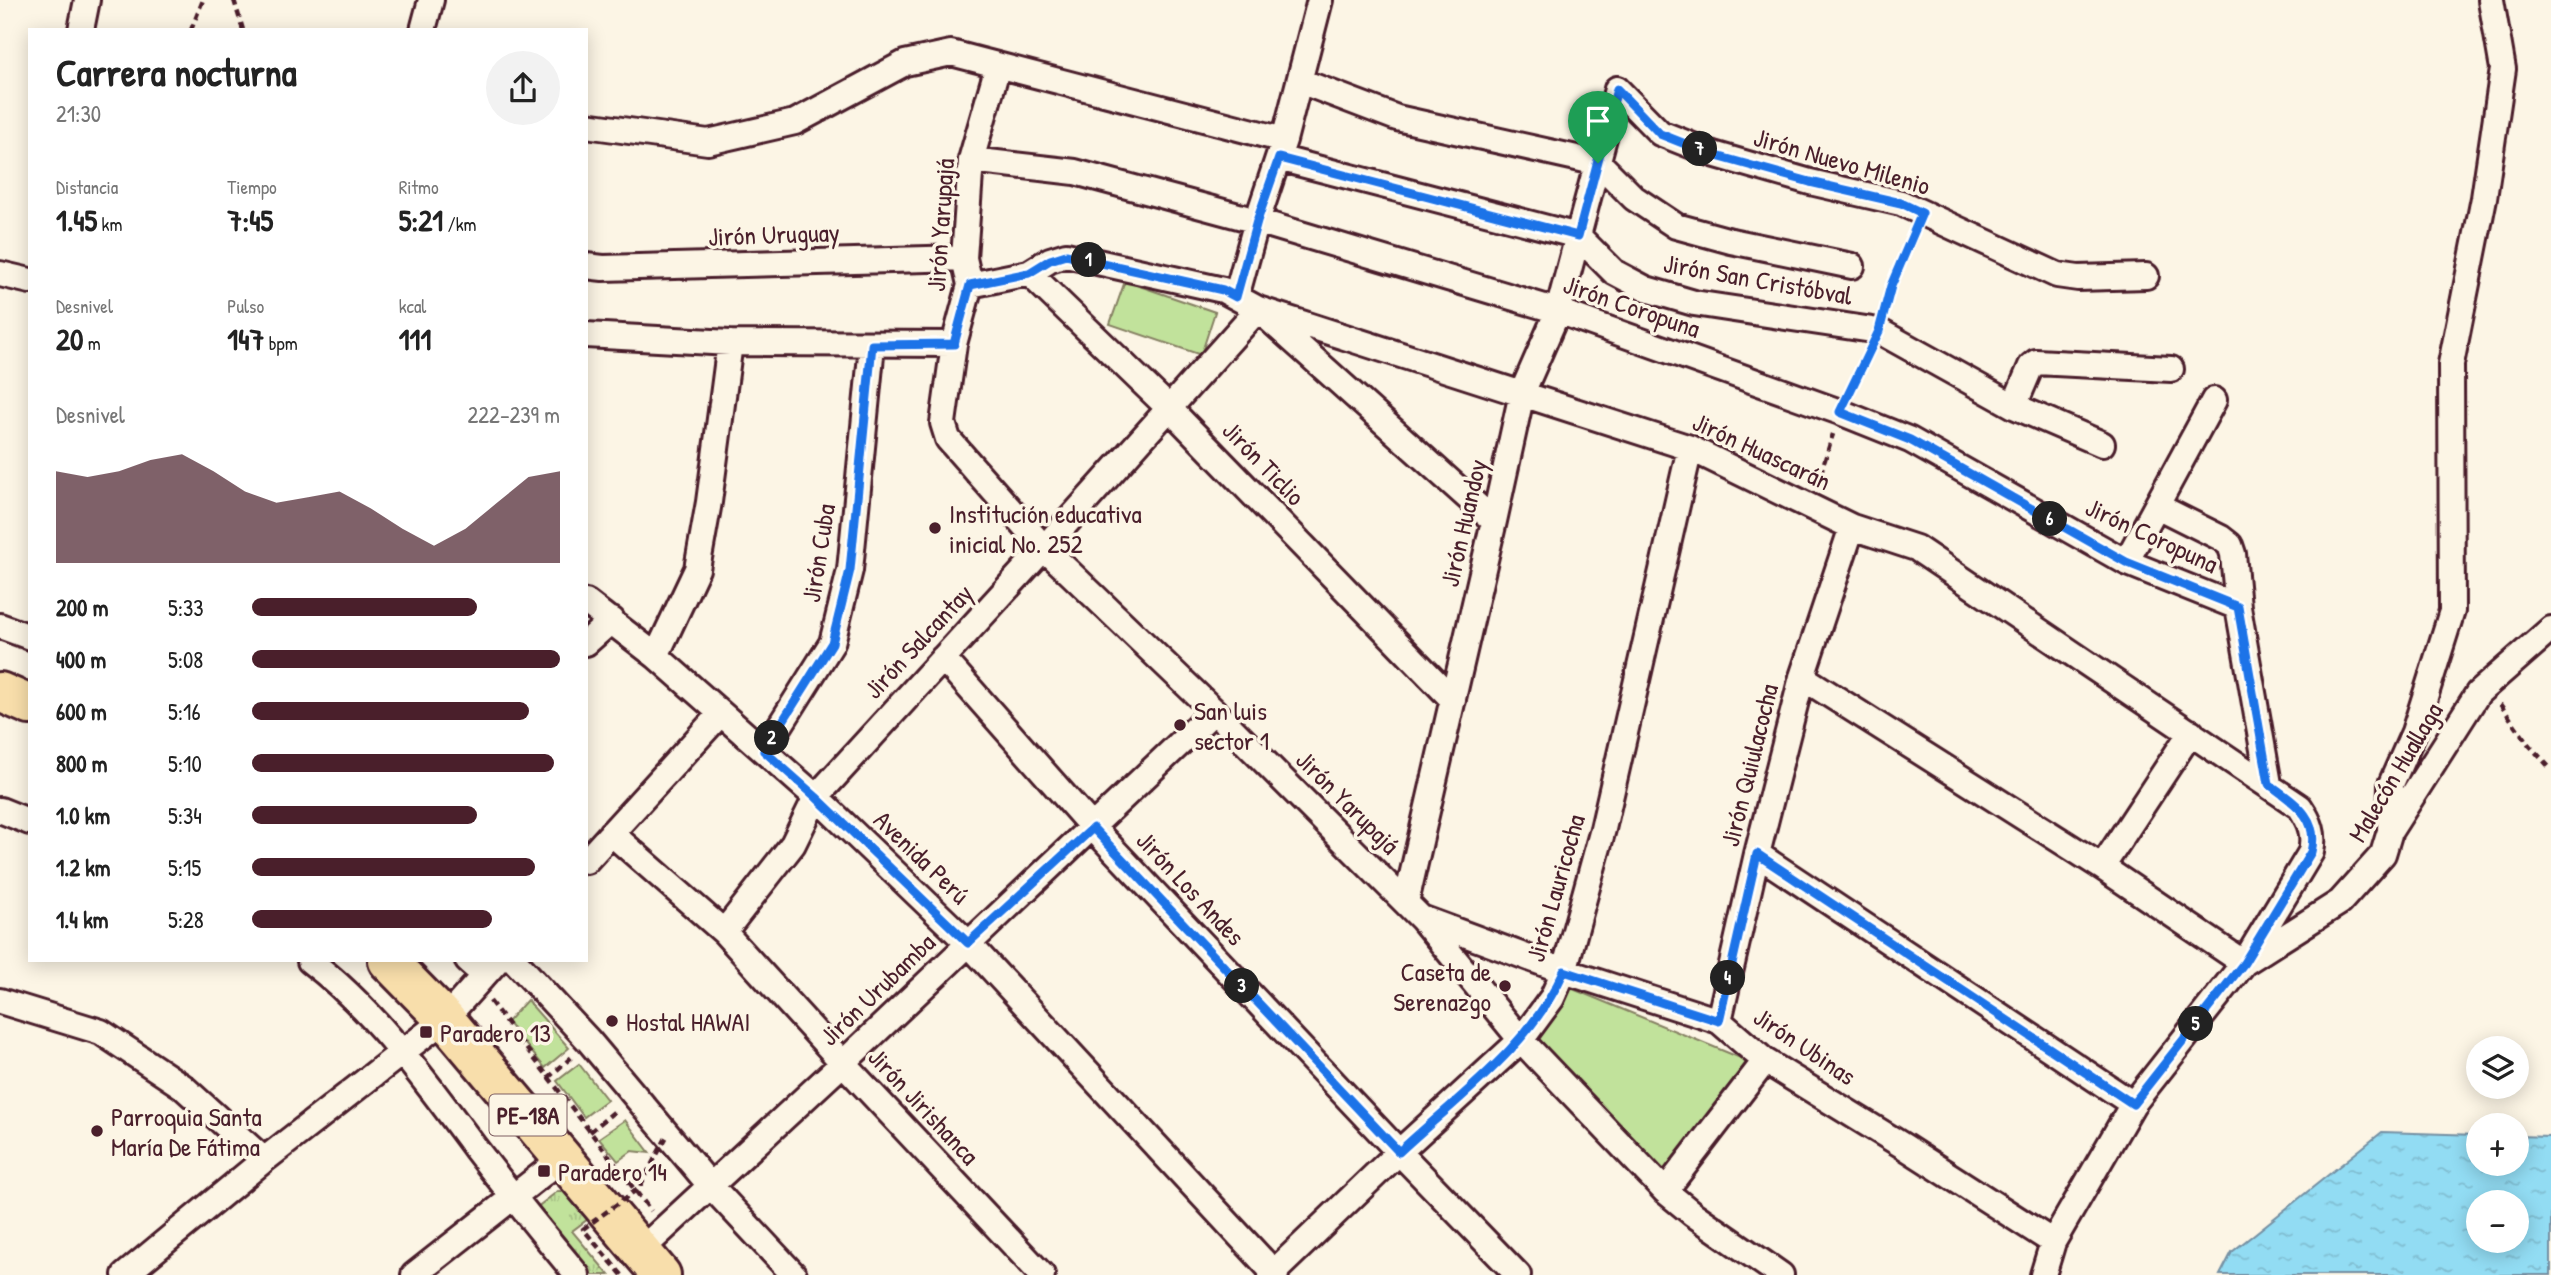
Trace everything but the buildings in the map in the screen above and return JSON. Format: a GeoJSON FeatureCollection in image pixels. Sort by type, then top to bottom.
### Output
{"type":"FeatureCollection","features":[{"type":"Feature","properties":{"kind":"highway"},"geometry":{"type":"LineString","coordinates":[[0,692],[28,704]]}},
{"type":"Feature","properties":{"kind":"highway","name":"PE-18A"},"geometry":{"type":"LineString","coordinates":[[389,962],[577,1144],[647,1257]]}},
{"type":"Feature","properties":{"kind":"street"},"geometry":{"type":"LineString","coordinates":[[81,28],[88,0]]}},
{"type":"Feature","properties":{"kind":"street"},"geometry":{"type":"LineString","coordinates":[[424,28],[431,0]]}},
{"type":"Feature","properties":{"kind":"street"},"geometry":{"type":"LineString","coordinates":[[1236,297],[1300,82],[1320,0]]}},
{"type":"Feature","properties":{"kind":"street"},"geometry":{"type":"LineString","coordinates":[[2390,831],[2391,784],[2414,732],[2452,611],[2451,364],[2484,198],[2503,69],[2491,0]]}},
{"type":"Feature","properties":{"kind":"street"},"geometry":{"type":"LineString","coordinates":[[588,125],[708,142],[795,122],[905,63],[951,53],[1578,236]]}},
{"type":"Feature","properties":{"kind":"street","name":"Jirón Yarupajá"},"geometry":{"type":"LineString","coordinates":[[998,66],[971,160],[964,258],[970,285],[954,344],[943,423],[948,439],[1044,548],[1214,710],[1414,911],[1521,1040],[1665,1191],[1693,1214],[1781,1275]]}},
{"type":"Feature","properties":{"kind":"street"},"geometry":{"type":"LineString","coordinates":[[1300,82],[1397,118],[1598,163],[1634,198],[1676,226],[1731,242],[1852,265]]}},
{"type":"Feature","properties":{"kind":"street","name":"Jirón Huandoy"},"geometry":{"type":"LineString","coordinates":[[1414,911],[1453,699],[1522,393],[1558,311],[1617,89]]}},
{"type":"Feature","properties":{"kind":"street","name":"Jirón Nuevo Milenio"},"geometry":{"type":"LineString","coordinates":[[1617,89],[1660,134],[1713,155],[1810,182],[1901,203],[2057,275],[2078,278],[2146,276]]}},
{"type":"Feature","properties":{"kind":"street","name":"Jirón Coropuna"},"geometry":{"type":"LineString","coordinates":[[971,160],[1075,172],[1257,221],[1558,311],[1840,412],[1910,440],[2126,562],[2238,607]]}},
{"type":"Feature","properties":{"kind":"street","name":"Jirón San Cristóbval"},"geometry":{"type":"LineString","coordinates":[[1578,236],[1614,272],[1646,289],[1694,303],[1879,331],[2014,406],[2102,444]]}},
{"type":"Feature","properties":{"kind":"street","name":"Jirón Huascarán"},"geometry":{"type":"LineString","coordinates":[[970,285],[1029,273],[1050,260],[1066,255],[1223,290],[1258,309],[1690,448],[1852,527],[1916,548],[2300,807],[2308,818],[2314,840],[2311,852],[2244,963]]}},
{"type":"Feature","properties":{"kind":"street","name":"Jirón Uruguay"},"geometry":{"type":"LineString","coordinates":[[588,266],[964,258]]}},
{"type":"Feature","properties":{"kind":"street","name":"Jirón Ticlio"},"geometry":{"type":"LineString","coordinates":[[1029,273],[1170,409],[1453,699]]}},
{"type":"Feature","properties":{"kind":"street"},"geometry":{"type":"LineString","coordinates":[[0,274],[28,274]]}},
{"type":"Feature","properties":{"kind":"street"},"geometry":{"type":"LineString","coordinates":[[1258,309],[1494,521]]}},
{"type":"Feature","properties":{"kind":"street","name":"Jirón Salcantay"},"geometry":{"type":"LineString","coordinates":[[724,933],[793,844],[816,797],[1258,309]]}},
{"type":"Feature","properties":{"kind":"street"},"geometry":{"type":"LineString","coordinates":[[588,335],[730,343],[954,344]]}},
{"type":"Feature","properties":{"kind":"street"},"geometry":{"type":"LineString","coordinates":[[656,656],[697,569],[709,502],[730,343]]}},
{"type":"Feature","properties":{"kind":"street","name":"Jirón Cuba"},"geometry":{"type":"LineString","coordinates":[[764,751],[832,643],[850,570],[872,345]]}},
{"type":"Feature","properties":{"kind":"street"},"geometry":{"type":"LineString","coordinates":[[2014,406],[2031,366],[2036,362],[2171,369]]}},
{"type":"Feature","properties":{"kind":"street"},"geometry":{"type":"LineString","coordinates":[[2126,562],[2214,400]]}},
{"type":"Feature","properties":{"kind":"street","name":"Jirón Lauricocha"},"geometry":{"type":"LineString","coordinates":[[1274,1274],[1399,1152],[1521,1040],[1552,998],[1564,971],[1603,828],[1690,448]]}},
{"type":"Feature","properties":{"kind":"street"},"geometry":{"type":"LineString","coordinates":[[2157,506],[2230,545],[2269,784]]}},
{"type":"Feature","properties":{"kind":"street","name":"Jirón Quiulacocha"},"geometry":{"type":"LineString","coordinates":[[1719,1021],[1757,854],[1802,677],[1852,527]]}},
{"type":"Feature","properties":{"kind":"street","name":"Avenida Perú"},"geometry":{"type":"LineString","coordinates":[[588,603],[656,656],[816,797],[968,943],[1274,1274]]}},
{"type":"Feature","properties":{"kind":"street"},"geometry":{"type":"LineString","coordinates":[[588,641],[612,620]]}},
{"type":"Feature","properties":{"kind":"street"},"geometry":{"type":"LineString","coordinates":[[0,626],[28,636]]}},
{"type":"Feature","properties":{"kind":"street","name":"Malecón Huallaga"},"geometry":{"type":"LineString","coordinates":[[2043,1275],[2053,1242],[2133,1104],[2244,963],[2340,902],[2383,854],[2390,831],[2477,693],[2551,629]]}},
{"type":"Feature","properties":{"kind":"street","name":"Jirón Los Andes"},"geometry":{"type":"LineString","coordinates":[[943,658],[1093,828],[1518,1275]]}},
{"type":"Feature","properties":{"kind":"street"},"geometry":{"type":"LineString","coordinates":[[1802,677],[2102,867],[2244,963]]}},
{"type":"Feature","properties":{"kind":"street","name":"Jirón Urubamba"},"geometry":{"type":"LineString","coordinates":[[647,1257],[709,1184],[843,1063],[1214,710]]}},
{"type":"Feature","properties":{"kind":"street"},"geometry":{"type":"LineString","coordinates":[[588,858],[720,714]]}},
{"type":"Feature","properties":{"kind":"street"},"geometry":{"type":"LineString","coordinates":[[2102,867],[2191,732]]}},
{"type":"Feature","properties":{"kind":"street"},"geometry":{"type":"LineString","coordinates":[[0,810],[28,821]]}},
{"type":"Feature","properties":{"kind":"street","name":"Jirón Jirishanca"},"geometry":{"type":"LineString","coordinates":[[611,833],[724,933],[1042,1275]]}},
{"type":"Feature","properties":{"kind":"street"},"geometry":{"type":"LineString","coordinates":[[1757,854],[2133,1104]]}},
{"type":"Feature","properties":{"kind":"street","name":"Jirón Ubinas"},"geometry":{"type":"LineString","coordinates":[[1414,911],[1564,971],[1719,1021],[1765,1062],[1905,1147],[2053,1242]]}},
{"type":"Feature","properties":{"kind":"street"},"geometry":{"type":"LineString","coordinates":[[311,962],[326,973],[404,1052],[513,1197],[577,1275]]}},
{"type":"Feature","properties":{"kind":"street"},"geometry":{"type":"LineString","coordinates":[[516,962],[589,1041],[709,1184],[794,1275]]}},
{"type":"Feature","properties":{"kind":"street"},"geometry":{"type":"LineString","coordinates":[[125,1275],[264,1160],[445,1019],[481,970]]}},
{"type":"Feature","properties":{"kind":"street"},"geometry":{"type":"LineString","coordinates":[[0,1001],[101,1032],[183,1086],[264,1160]]}},
{"type":"Feature","properties":{"kind":"street"},"geometry":{"type":"LineString","coordinates":[[1665,1191],[1765,1062]]}},
{"type":"Feature","properties":{"kind":"street"},"geometry":{"type":"LineString","coordinates":[[414,1275],[577,1144]]}},
{"type":"Feature","properties":{"kind":"path"},"geometry":{"type":"LineString","coordinates":[[192,28],[203,0]]}},
{"type":"Feature","properties":{"kind":"path"},"geometry":{"type":"LineString","coordinates":[[234,0],[242,28]]}},
{"type":"Feature","properties":{"kind":"path"},"geometry":{"type":"LineString","coordinates":[[1810,506],[1840,412],[1879,331],[1891,286],[1922,213]]}},
{"type":"Feature","properties":{"kind":"path"},"geometry":{"type":"LineString","coordinates":[[2487,686],[2529,745],[2551,769]]}},
{"type":"Feature","properties":{"kind":"path"},"geometry":{"type":"LineString","coordinates":[[481,970],[548,1077],[577,1144],[647,1257]]}},
{"type":"Feature","properties":{"kind":"path"},"geometry":{"type":"LineString","coordinates":[[548,1077],[589,1041]]}},
{"type":"Feature","properties":{"kind":"path"},"geometry":{"type":"LineString","coordinates":[[577,1144],[634,1095]]}},
{"type":"Feature","properties":{"kind":"path"},"geometry":{"type":"LineString","coordinates":[[647,1257],[583,1229],[639,1188],[667,1136]]}},
{"type":"Feature","properties":{"kind":"green space"},"geometry":{"type":"Polygon","coordinates":[[[1125,281],[1215,312],[1201,355],[1110,324],[1125,281]]]}},
{"type":"Feature","properties":{"kind":"green space"},"geometry":{"type":"Polygon","coordinates":[[[1568,987],[1748,1061],[1666,1175],[1537,1041],[1568,987]]]}},
{"type":"Feature","properties":{"kind":"green space"},"geometry":{"type":"Polygon","coordinates":[[[527,1000],[569,1048],[545,1068],[507,1022],[527,1000]]]}},
{"type":"Feature","properties":{"kind":"green space"},"geometry":{"type":"Polygon","coordinates":[[[579,1064],[607,1100],[584,1117],[557,1081],[579,1064]]]}},
{"type":"Feature","properties":{"kind":"green space"},"geometry":{"type":"Polygon","coordinates":[[[625,1120],[650,1153],[632,1151],[618,1161],[599,1138],[625,1120]]]}},
{"type":"Feature","properties":{"kind":"green space"},"geometry":{"type":"Polygon","coordinates":[[[558,1191],[571,1192],[592,1216],[572,1231],[609,1275],[592,1275],[536,1208],[558,1191]]]}},
{"type":"Feature","properties":{"kind":"water"},"geometry":{"type":"Polygon","coordinates":[[[2382,1132],[2466,1135],[2466,1176],[2529,1176],[2529,1136],[2551,1137],[2551,1275],[2220,1275],[2232,1252],[2382,1132]]]}},
{"type":"Feature","properties":{"kind":"place","name":"Institución educativa inicial No. 252"},"geometry":{"type":"Point","coordinates":[935,528]}},
{"type":"Feature","properties":{"kind":"place","name":"San luis sector 1"},"geometry":{"type":"Point","coordinates":[1180,725]}},
{"type":"Feature","properties":{"kind":"place","name":"Caseta de Serenazgo"},"geometry":{"type":"Point","coordinates":[1505,986]}},
{"type":"Feature","properties":{"kind":"place","name":"Hostal HAWAI"},"geometry":{"type":"Point","coordinates":[612,1021]}},
{"type":"Feature","properties":{"kind":"place","name":"Paradero 13"},"geometry":{"type":"Point","coordinates":[426,1032]}},
{"type":"Feature","properties":{"kind":"place","name":"Parroquia Santa María De Fátima"},"geometry":{"type":"Point","coordinates":[97,1131]}},
{"type":"Feature","properties":{"kind":"place","name":"Paradero 14"},"geometry":{"type":"Point","coordinates":[544,1171]}},
{"type":"Feature","properties":{"kind":"route"},"geometry":{"type":"LineString","coordinates":[[1617,89],[1660,134],[1713,155],[1810,182],[1901,203],[1922,213],[1891,286],[1879,331],[1840,412],[1910,440],[2126,562],[2238,607],[2269,784],[2300,807],[2308,818],[2314,840],[2311,852],[2244,963],[2133,1104],[1757,854],[1719,1021],[1564,971],[1552,998],[1521,1040],[1399,1152],[1093,828],[968,943],[816,797],[764,751],[832,643],[850,570],[872,345],[954,344],[970,285],[1029,273],[1050,260],[1066,255],[1223,290],[1236,297],[1257,221],[1279,158],[1578,236],[1598,163],[1617,89]]}}]}
